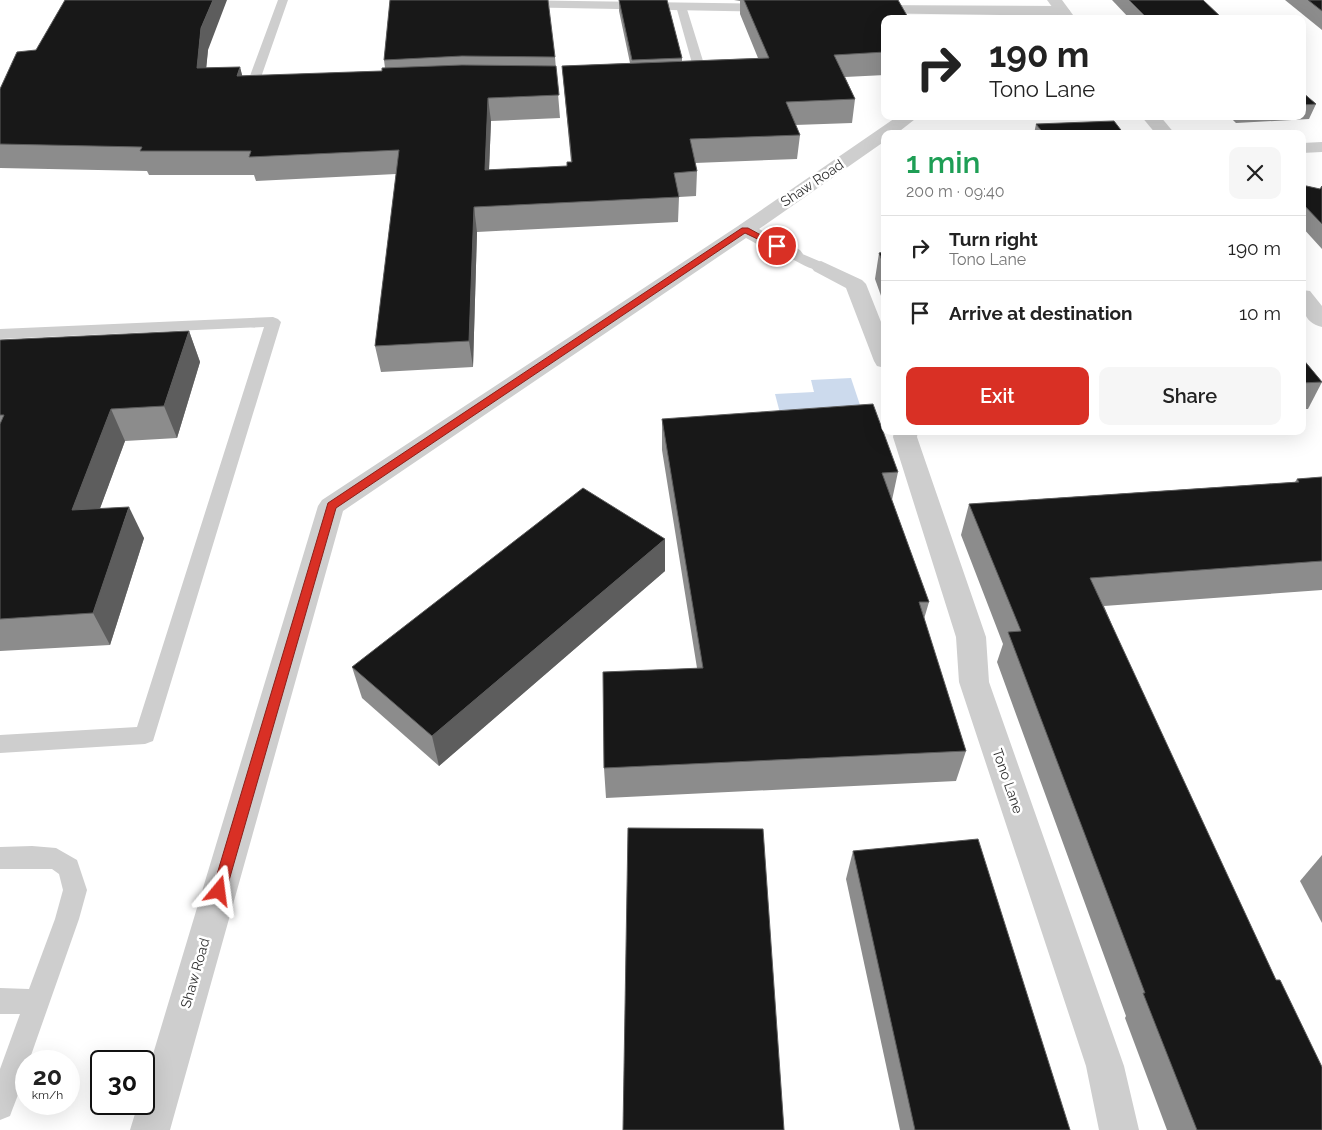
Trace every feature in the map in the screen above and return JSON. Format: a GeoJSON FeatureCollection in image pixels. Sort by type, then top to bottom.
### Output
{"type":"FeatureCollection","features":[{"type":"Feature","properties":{"kind":"street"},"geometry":{"type":"LineString","coordinates":[[497,2],[790,8]]}},
{"type":"Feature","properties":{"kind":"street"},"geometry":{"type":"LineString","coordinates":[[850,10],[1062,10]]}},
{"type":"Feature","properties":{"kind":"street","name":"Shaw Road"},"geometry":{"type":"LineString","coordinates":[[890,130],[904,120]]}},
{"type":"Feature","properties":{"kind":"street"},"geometry":{"type":"LineString","coordinates":[[1154,120],[1162,130]]}},
{"type":"Feature","properties":{"kind":"street","name":"Shaw Road"},"geometry":{"type":"LineString","coordinates":[[150,1130],[331,506],[745,230],[881,136]]}},
{"type":"Feature","properties":{"kind":"street"},"geometry":{"type":"LineString","coordinates":[[1306,148],[1322,147]]}},
{"type":"Feature","properties":{"kind":"street"},"geometry":{"type":"LineString","coordinates":[[745,230],[793,254]]}},
{"type":"Feature","properties":{"kind":"street"},"geometry":{"type":"LineString","coordinates":[[821,268],[855,284],[881,352]]}},
{"type":"Feature","properties":{"kind":"street"},"geometry":{"type":"LineString","coordinates":[[1306,301],[1322,320]]}},
{"type":"Feature","properties":{"kind":"street","name":"Tono Lane"},"geometry":{"type":"LineString","coordinates":[[905,435],[971,637],[974,682],[1105,1066],[1119,1130]]}},
{"type":"Feature","properties":{"kind":"lane"},"geometry":{"type":"LineString","coordinates":[[276,92],[266,92],[253,84],[283,0]]}},
{"type":"Feature","properties":{"kind":"lane"},"geometry":{"type":"LineString","coordinates":[[681,6],[702,77],[683,78]]}},
{"type":"Feature","properties":{"kind":"lane"},"geometry":{"type":"LineString","coordinates":[[793,254],[821,268]]}},
{"type":"Feature","properties":{"kind":"lane"},"geometry":{"type":"LineString","coordinates":[[0,334],[273,322],[146,735],[0,744]]}},
{"type":"Feature","properties":{"kind":"lane"},"geometry":{"type":"LineString","coordinates":[[0,858],[32,857],[56,860],[69,868],[75,890],[67,919],[0,1106]]}},
{"type":"Feature","properties":{"kind":"lane"},"geometry":{"type":"LineString","coordinates":[[0,1001],[36,1002]]}},
{"type":"Feature","properties":{"kind":"water"},"geometry":{"type":"Polygon","coordinates":[[[851,378],[861,408],[780,413],[775,394],[814,392],[811,380],[851,378]]]}},
{"type":"Feature","properties":{"kind":"building"},"geometry":{"type":"Polygon","coordinates":[[[65,0],[213,0],[201,28],[197,68],[240,67],[237,76],[382,71],[382,68],[462,65],[556,66],[559,95],[488,98],[485,170],[567,166],[567,162],[572,162],[562,66],[769,58],[744,0],[898,0],[907,15],[881,15],[881,52],[834,55],[855,99],[786,102],[800,135],[690,139],[697,171],[674,173],[679,197],[474,207],[469,341],[375,346],[399,150],[249,157],[251,151],[140,151],[142,147],[0,144],[0,89],[17,52],[36,50],[65,0]]]}},
{"type":"Feature","properties":{"kind":"building"},"geometry":{"type":"Polygon","coordinates":[[[390,0],[548,0],[555,57],[462,56],[384,60],[390,0]]]}},
{"type":"Feature","properties":{"kind":"building"},"geometry":{"type":"Polygon","coordinates":[[[619,0],[667,0],[682,58],[632,60],[619,0]]]}},
{"type":"Feature","properties":{"kind":"building"},"geometry":{"type":"Polygon","coordinates":[[[1129,0],[1203,0],[1219,15],[1144,15],[1129,0]]]}},
{"type":"Feature","properties":{"kind":"building"},"geometry":{"type":"Polygon","coordinates":[[[1308,0],[1322,0],[1322,11],[1308,0]]]}},
{"type":"Feature","properties":{"kind":"building"},"geometry":{"type":"Polygon","coordinates":[[[1306,95],[1316,104],[1306,105],[1306,95]]]}},
{"type":"Feature","properties":{"kind":"building"},"geometry":{"type":"Polygon","coordinates":[[[1114,121],[1121,130],[1041,130],[1036,124],[1114,121]]]}},
{"type":"Feature","properties":{"kind":"building"},"geometry":{"type":"Polygon","coordinates":[[[1306,186],[1320,189],[1322,186],[1322,224],[1306,207],[1306,186]]]}},
{"type":"Feature","properties":{"kind":"building"},"geometry":{"type":"Polygon","coordinates":[[[189,331],[164,406],[111,409],[72,510],[129,507],[93,613],[0,619],[0,424],[4,415],[0,415],[0,340],[189,331]]]}},
{"type":"Feature","properties":{"kind":"building"},"geometry":{"type":"Polygon","coordinates":[[[1306,363],[1322,382],[1306,383],[1306,363]]]}},
{"type":"Feature","properties":{"kind":"building"},"geometry":{"type":"Polygon","coordinates":[[[873,404],[881,426],[881,435],[884,435],[898,472],[882,473],[929,602],[919,602],[966,751],[604,768],[603,672],[703,668],[662,419],[873,404]]]}},
{"type":"Feature","properties":{"kind":"building"},"geometry":{"type":"Polygon","coordinates":[[[1322,477],[1322,561],[1090,578],[1276,980],[1280,980],[1322,1067],[1322,1130],[1197,1130],[1143,993],[1145,993],[1008,632],[1021,631],[969,504],[1299,482],[1297,479],[1322,477]]]}},
{"type":"Feature","properties":{"kind":"building"},"geometry":{"type":"Polygon","coordinates":[[[583,488],[665,539],[432,736],[352,667],[583,488]]]}},
{"type":"Feature","properties":{"kind":"building"},"geometry":{"type":"Polygon","coordinates":[[[628,828],[763,829],[784,1130],[623,1130],[628,828]]]}},
{"type":"Feature","properties":{"kind":"building"},"geometry":{"type":"Polygon","coordinates":[[[978,839],[1070,1130],[915,1130],[853,851],[978,839]]]}},
{"type":"Feature","properties":{"kind":"route"},"geometry":{"type":"LineString","coordinates":[[219,891],[331,506],[745,230],[777,246]]}}]}
